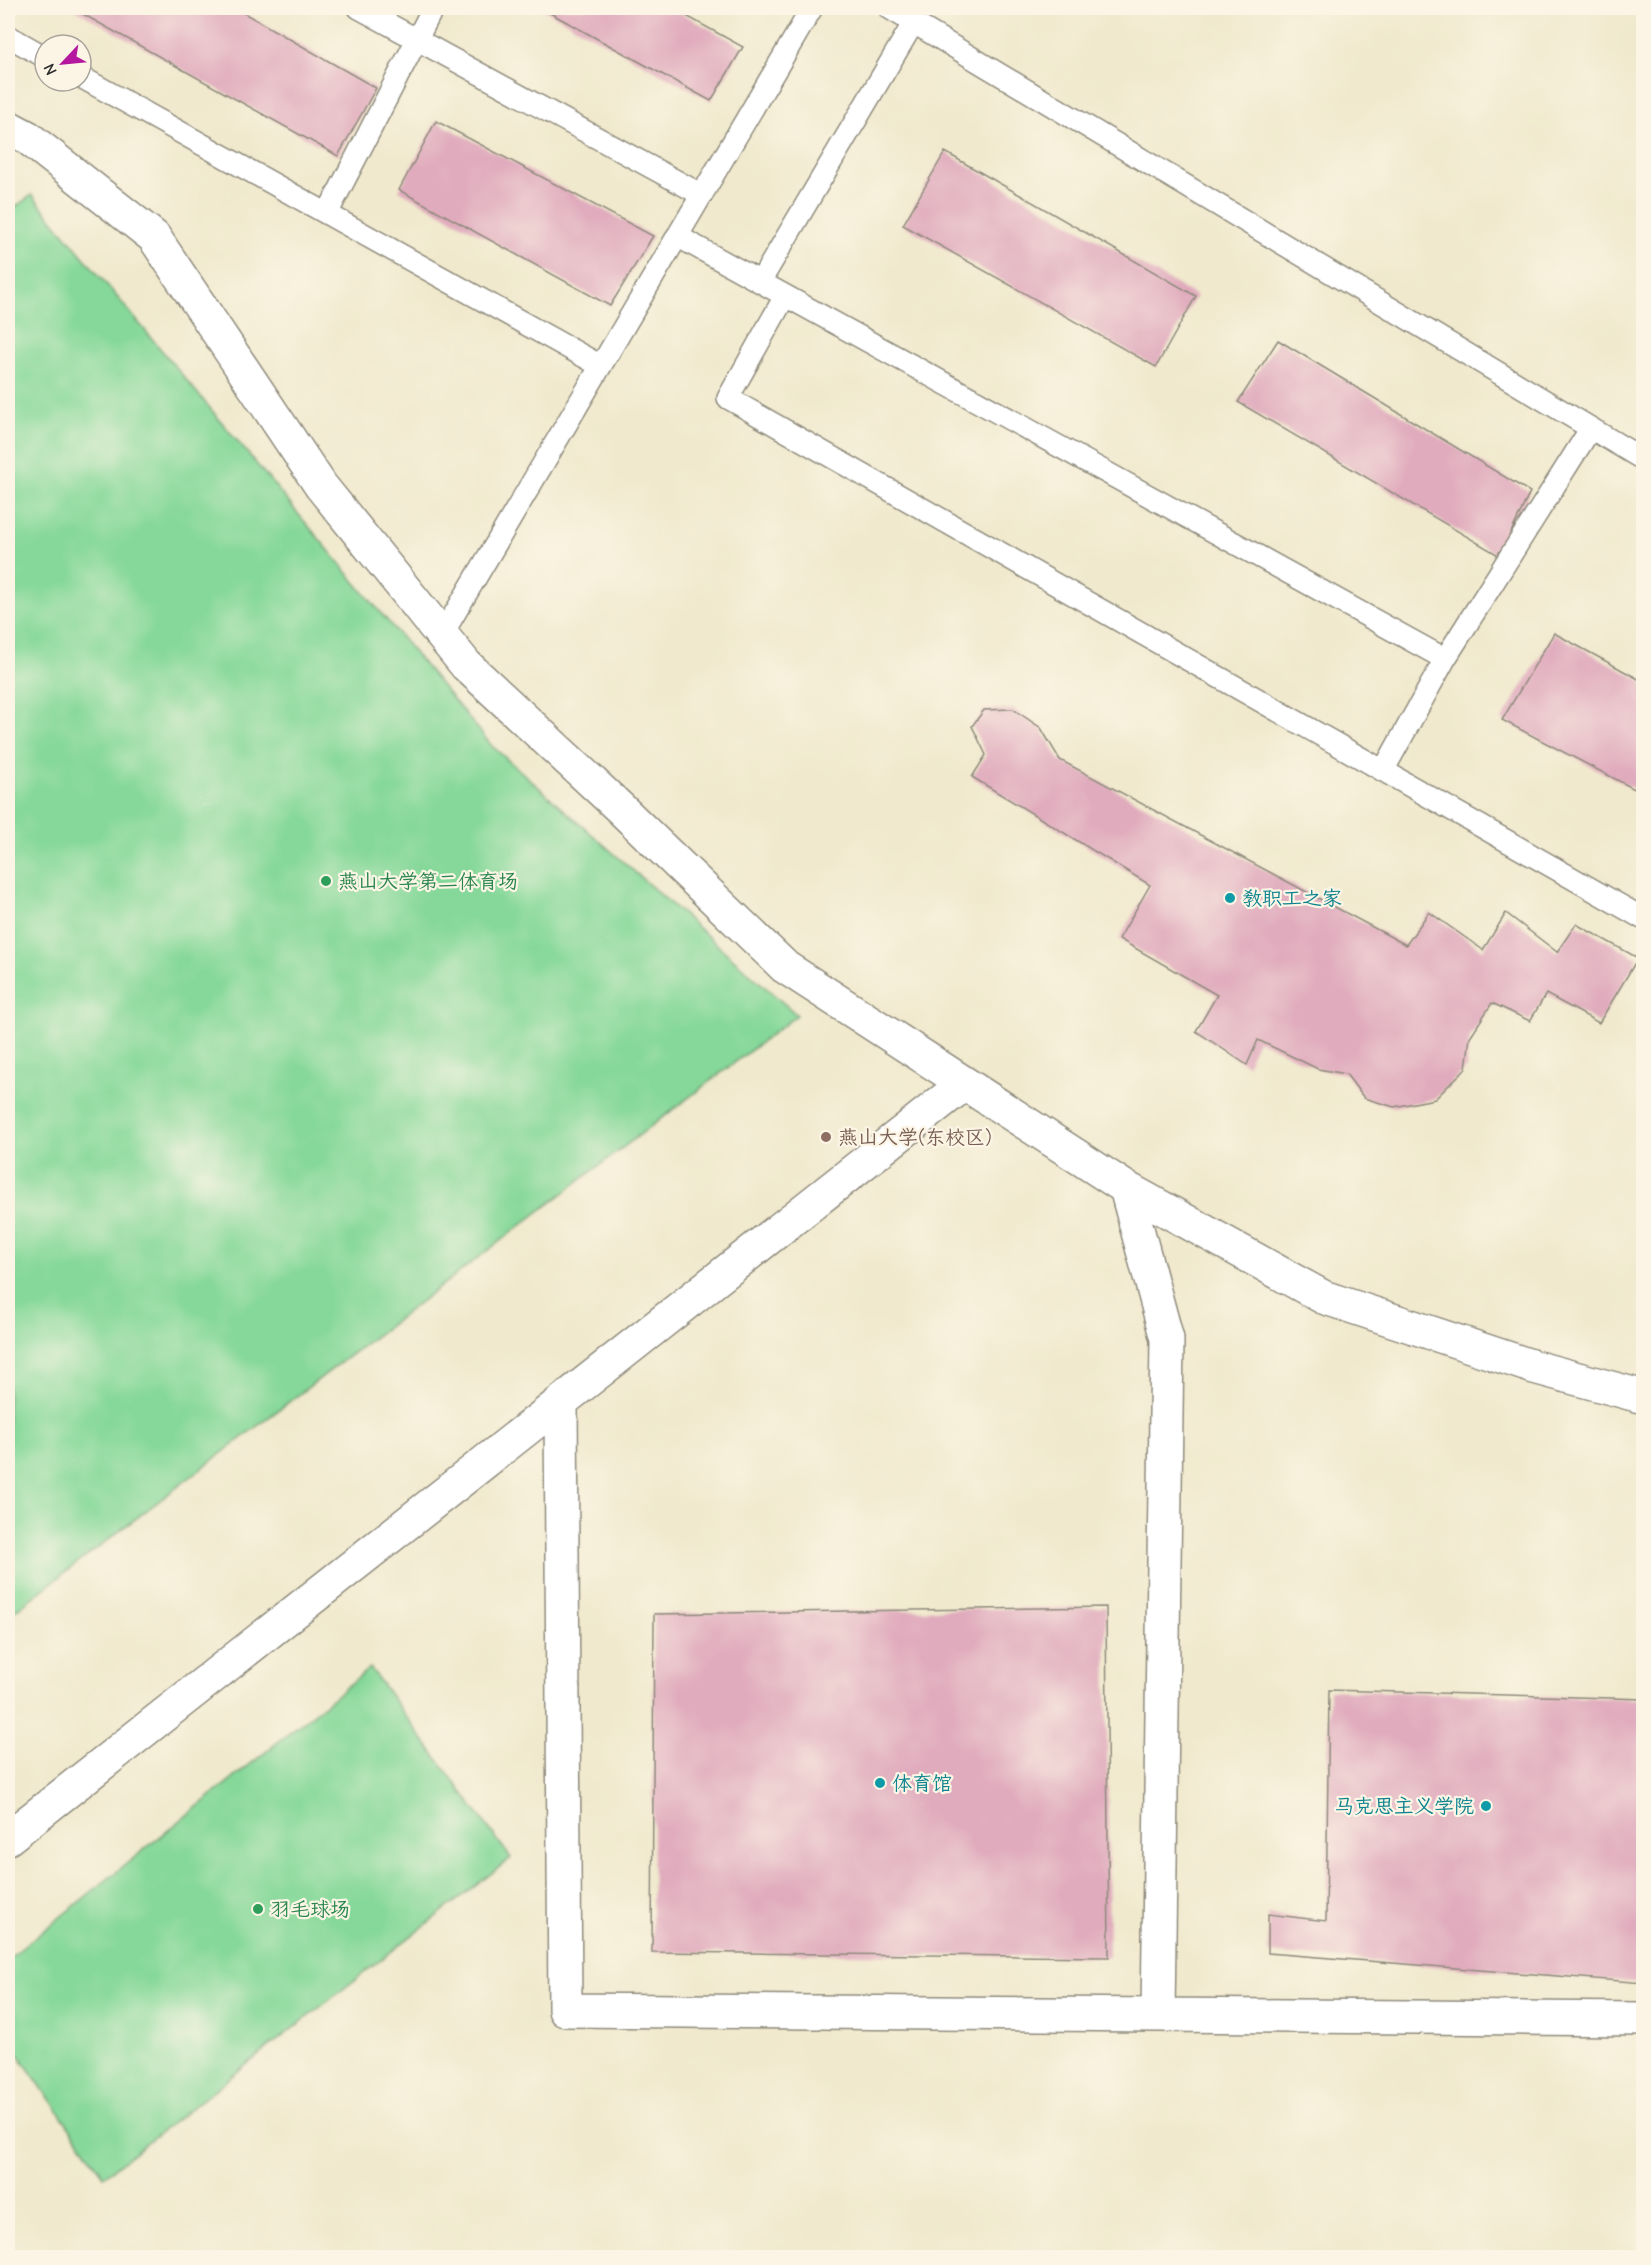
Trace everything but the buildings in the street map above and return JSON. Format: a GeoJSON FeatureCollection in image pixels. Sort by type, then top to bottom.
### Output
{"type":"FeatureCollection","features":[{"type":"Feature","properties":{"kind":"street"},"geometry":{"type":"LineString","coordinates":[[8,127],[27,137],[154,237],[321,486],[466,665],[620,808],[785,967],[1126,1188],[1323,1297],[1534,1366],[1644,1397]]}},
{"type":"Feature","properties":{"kind":"street"},"geometry":{"type":"LineString","coordinates":[[8,1838],[964,1084]]}},
{"type":"Feature","properties":{"kind":"street"},"geometry":{"type":"LineString","coordinates":[[1126,1188],[1167,1339],[1158,2015]]}},
{"type":"Feature","properties":{"kind":"street"},"geometry":{"type":"LineString","coordinates":[[561,1402],[565,2010],[1644,2019]]}},
{"type":"Feature","properties":{"kind":"lane"},"geometry":{"type":"LineString","coordinates":[[359,8],[702,195]]}},
{"type":"Feature","properties":{"kind":"lane"},"geometry":{"type":"LineString","coordinates":[[327,214],[434,8]]}},
{"type":"Feature","properties":{"kind":"lane"},"geometry":{"type":"LineString","coordinates":[[442,635],[812,8]]}},
{"type":"Feature","properties":{"kind":"lane"},"geometry":{"type":"LineString","coordinates":[[889,8],[1644,460]]}},
{"type":"Feature","properties":{"kind":"lane"},"geometry":{"type":"LineString","coordinates":[[760,282],[914,22]]}},
{"type":"Feature","properties":{"kind":"lane"},"geometry":{"type":"LineString","coordinates":[[8,36],[33,50]]}},
{"type":"Feature","properties":{"kind":"lane"},"geometry":{"type":"LineString","coordinates":[[93,84],[601,366]]}},
{"type":"Feature","properties":{"kind":"lane"},"geometry":{"type":"LineString","coordinates":[[677,236],[1445,659]]}},
{"type":"Feature","properties":{"kind":"lane"},"geometry":{"type":"LineString","coordinates":[[784,296],[729,398],[1644,919]]}},
{"type":"Feature","properties":{"kind":"lane"},"geometry":{"type":"LineString","coordinates":[[1383,771],[1445,659],[1590,428]]}},
{"type":"Feature","properties":{"kind":"green space","name":"燕山大学第二体育场"},"geometry":{"type":"Polygon","coordinates":[[[32,195],[492,746],[797,1015],[8,1616],[8,212],[32,195]]]}},
{"type":"Feature","properties":{"kind":"green space","name":"羽毛球场"},"geometry":{"type":"Polygon","coordinates":[[[370,1668],[511,1858],[104,2176],[8,2040],[8,1959],[370,1668]]]}},
{"type":"Feature","properties":{"kind":"place","name":"燕山大学第二体育场"},"geometry":{"type":"Point","coordinates":[326,881]}},
{"type":"Feature","properties":{"kind":"place","name":"教职工之家"},"geometry":{"type":"Point","coordinates":[1230,898]}},
{"type":"Feature","properties":{"kind":"place","name":"燕山大学(东校区)"},"geometry":{"type":"Point","coordinates":[826,1137]}},
{"type":"Feature","properties":{"kind":"place","name":"体育馆"},"geometry":{"type":"Point","coordinates":[880,1783]}},
{"type":"Feature","properties":{"kind":"place","name":"马克思主义学院"},"geometry":{"type":"Point","coordinates":[1486,1806]}},
{"type":"Feature","properties":{"kind":"place","name":"羽毛球场"},"geometry":{"type":"Point","coordinates":[258,1909]}}]}
